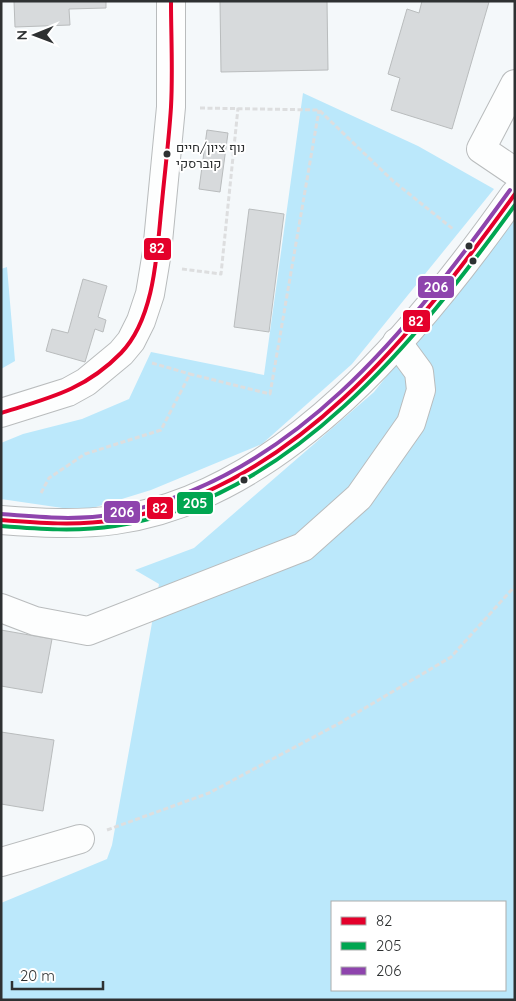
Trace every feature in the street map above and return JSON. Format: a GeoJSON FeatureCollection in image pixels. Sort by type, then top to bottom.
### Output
{"type":"FeatureCollection","features":[{"type":"Feature","properties":{"kind":"street"},"geometry":{"type":"LineString","coordinates":[[1,413],[68,392],[86,382],[121,353],[131,341],[142,321],[150,294],[161,216],[172,107],[171,1]]}},
{"type":"Feature","properties":{"kind":"street"},"geometry":{"type":"LineString","coordinates":[[515,84],[481,148],[515,172]]}},
{"type":"Feature","properties":{"kind":"street"},"geometry":{"type":"LineString","coordinates":[[14,521],[72,524],[116,520],[169,507],[237,479],[301,436],[373,370],[477,248],[515,194]]}},
{"type":"Feature","properties":{"kind":"street"},"geometry":{"type":"LineString","coordinates":[[1,608],[35,621],[88,632],[303,547],[359,497],[411,423],[421,390],[419,372],[397,342]]}},
{"type":"Feature","properties":{"kind":"street"},"geometry":{"type":"LineString","coordinates":[[1,862],[80,839]]}},
{"type":"Feature","properties":{"kind":"path"},"geometry":{"type":"LineString","coordinates":[[172,107],[319,110],[393,182],[477,248]]}},
{"type":"Feature","properties":{"kind":"path"},"geometry":{"type":"LineString","coordinates":[[180,278],[182,269],[221,274],[238,108]]}},
{"type":"Feature","properties":{"kind":"path"},"geometry":{"type":"LineString","coordinates":[[121,353],[190,374],[270,394],[319,110]]}},
{"type":"Feature","properties":{"kind":"path"},"geometry":{"type":"LineString","coordinates":[[14,521],[49,478],[85,454],[160,430],[190,374]]}},
{"type":"Feature","properties":{"kind":"path"},"geometry":{"type":"LineString","coordinates":[[80,839],[209,793],[338,724],[451,656],[515,586]]}},
{"type":"Feature","properties":{"kind":"shaded area"},"geometry":{"type":"Polygon","coordinates":[[[303,93],[418,146],[494,189],[352,364],[262,444],[151,490],[83,511],[1,499],[1,443],[23,434],[82,419],[129,399],[151,352],[264,375],[303,93]]]}},
{"type":"Feature","properties":{"kind":"shaded area"},"geometry":{"type":"Polygon","coordinates":[[[515,209],[515,1000],[1,1000],[1,903],[107,859],[112,845],[159,584],[135,570],[194,548],[374,392],[492,244],[515,209]]]}},
{"type":"Feature","properties":{"kind":"shaded area"},"geometry":{"type":"Polygon","coordinates":[[[7,267],[15,361],[1,369],[1,269],[7,267]]]}},
{"type":"Feature","properties":{"kind":"building"},"geometry":{"type":"Polygon","coordinates":[[[14,1],[106,1],[106,8],[69,9],[70,25],[15,27],[14,1]]]}},
{"type":"Feature","properties":{"kind":"building"},"geometry":{"type":"Polygon","coordinates":[[[220,1],[327,1],[328,70],[221,72],[220,1]]]}},
{"type":"Feature","properties":{"kind":"building"},"geometry":{"type":"Polygon","coordinates":[[[422,1],[489,2],[452,129],[391,110],[400,78],[388,74],[407,9],[419,13],[422,1]]]}},
{"type":"Feature","properties":{"kind":"building"},"geometry":{"type":"Polygon","coordinates":[[[207,130],[228,133],[220,192],[199,189],[207,130]]]}},
{"type":"Feature","properties":{"kind":"building"},"geometry":{"type":"Polygon","coordinates":[[[249,209],[284,214],[269,332],[234,327],[249,209]]]}},
{"type":"Feature","properties":{"kind":"building"},"geometry":{"type":"Polygon","coordinates":[[[83,279],[107,286],[98,317],[106,320],[103,332],[95,329],[85,362],[46,351],[52,329],[68,333],[83,279]]]}},
{"type":"Feature","properties":{"kind":"building"},"geometry":{"type":"Polygon","coordinates":[[[1,630],[52,639],[42,693],[1,686],[1,630]]]}},
{"type":"Feature","properties":{"kind":"building"},"geometry":{"type":"Polygon","coordinates":[[[1,732],[54,740],[43,811],[1,804],[1,732]]]}},
{"type":"Feature","properties":{"kind":"transit line","name":"82"},"geometry":{"type":"LineString","coordinates":[[1,413],[51,397],[94,376],[121,353],[133,338],[141,321],[153,281],[169,131],[172,81],[171,1]]}},
{"type":"Feature","properties":{"kind":"transit line","name":"206"},"geometry":{"type":"LineString","coordinates":[[1,514],[72,518],[114,514],[178,496],[237,469],[291,433],[341,391],[388,344],[431,294],[510,190]]}},
{"type":"Feature","properties":{"kind":"transit line","name":"82"},"geometry":{"type":"LineString","coordinates":[[1,520],[44,523],[115,520],[179,503],[239,476],[293,440],[344,398],[391,350],[435,299],[515,194]]}},
{"type":"Feature","properties":{"kind":"transit line","name":"205"},"geometry":{"type":"LineString","coordinates":[[1,526],[44,529],[115,526],[178,510],[238,484],[293,449],[344,406],[392,359],[436,308],[515,205]]}},
{"type":"Feature","properties":{"kind":"place","name":"נוף ציון/חיים קוברסקי"},"geometry":{"type":"Point","coordinates":[167,154]}}]}
